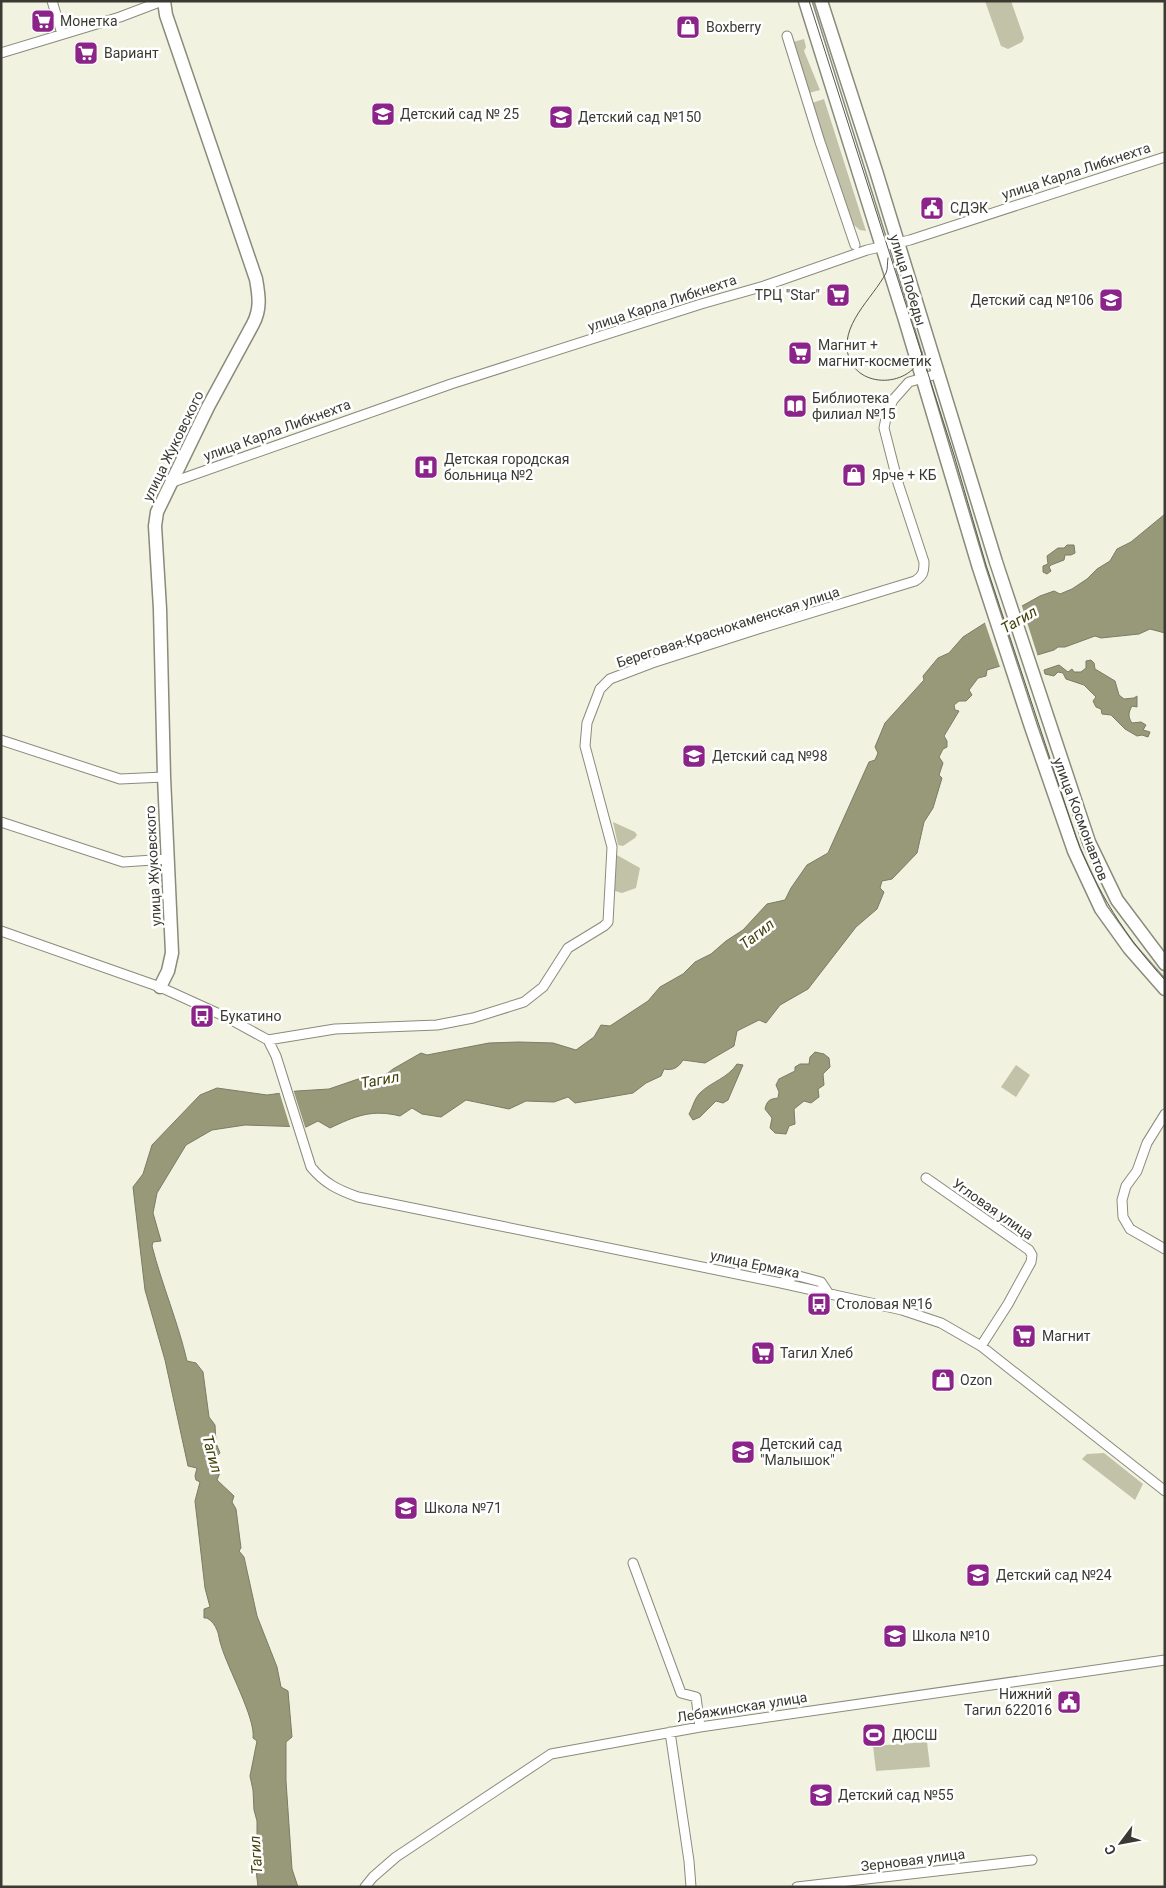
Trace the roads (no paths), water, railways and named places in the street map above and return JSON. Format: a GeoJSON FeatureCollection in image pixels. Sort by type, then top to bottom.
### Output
{"type":"FeatureCollection","features":[{"type":"Feature","properties":{"kind":"main road","name":"улица Жуковского"},"geometry":{"type":"LineString","coordinates":[[160,987],[168,971],[172,953],[164,777],[160,609],[155,526],[157,512],[208,406],[254,324],[260,300],[256,279],[166,15],[163,1]]}},
{"type":"Feature","properties":{"kind":"main road","name":"улица Победы"},"geometry":{"type":"LineString","coordinates":[[805,1],[845,126],[979,568]]}},
{"type":"Feature","properties":{"kind":"main road","name":"улица Победы"},"geometry":{"type":"LineString","coordinates":[[820,1],[996,562]]}},
{"type":"Feature","properties":{"kind":"main road","name":"улица Космонавтов"},"geometry":{"type":"LineString","coordinates":[[996,562],[1083,825],[1102,871],[1118,900],[1165,964]]}},
{"type":"Feature","properties":{"kind":"main road","name":"улица Космонавтов"},"geometry":{"type":"LineString","coordinates":[[979,568],[1074,851],[1093,894],[1102,909],[1129,948],[1165,989]]}},
{"type":"Feature","properties":{"kind":"street"},"geometry":{"type":"LineString","coordinates":[[52,1],[62,34]]}},
{"type":"Feature","properties":{"kind":"street"},"geometry":{"type":"LineString","coordinates":[[1,53],[163,1]]}},
{"type":"Feature","properties":{"kind":"street"},"geometry":{"type":"LineString","coordinates":[[788,36],[820,142],[855,245]]}},
{"type":"Feature","properties":{"kind":"street","name":"улица Карла Либкнехта"},"geometry":{"type":"LineString","coordinates":[[170,483],[451,384],[701,304],[764,286],[881,247],[910,240],[1165,156]]}},
{"type":"Feature","properties":{"kind":"street"},"geometry":{"type":"LineString","coordinates":[[922,378],[937,374]]}},
{"type":"Feature","properties":{"kind":"street","name":"Береговая-Краснокаменская улица"},"geometry":{"type":"LineString","coordinates":[[268,1040],[334,1029],[436,1026],[473,1018],[524,1002],[543,987],[568,948],[608,922],[612,847],[585,746],[586,723],[600,689],[610,679],[652,663],[915,582],[922,576],[924,562],[898,483],[884,428],[887,413],[893,400],[909,382],[922,378]]}},
{"type":"Feature","properties":{"kind":"street"},"geometry":{"type":"LineString","coordinates":[[1,740],[120,779],[164,777]]}},
{"type":"Feature","properties":{"kind":"street"},"geometry":{"type":"LineString","coordinates":[[1,822],[123,862],[168,859]]}},
{"type":"Feature","properties":{"kind":"street"},"geometry":{"type":"LineString","coordinates":[[1,931],[160,987],[226,1016],[268,1040]]}},
{"type":"Feature","properties":{"kind":"street","name":"улица Ермака"},"geometry":{"type":"LineString","coordinates":[[268,1040],[311,1167],[321,1178],[337,1189],[358,1197],[781,1283],[926,1317],[955,1330],[981,1346],[1165,1491]]}},
{"type":"Feature","properties":{"kind":"street"},"geometry":{"type":"LineString","coordinates":[[1165,1114],[1147,1143],[1137,1171],[1126,1186],[1122,1200],[1123,1216],[1130,1229],[1165,1249]]}},
{"type":"Feature","properties":{"kind":"street","name":"Угловая улица"},"geometry":{"type":"LineString","coordinates":[[926,1178],[1029,1250],[1032,1255],[1008,1304],[981,1346]]}},
{"type":"Feature","properties":{"kind":"street"},"geometry":{"type":"LineString","coordinates":[[633,1563],[681,1693],[696,1697],[700,1727]]}},
{"type":"Feature","properties":{"kind":"street","name":"Лебяжинская улица"},"geometry":{"type":"LineString","coordinates":[[365,1887],[376,1873],[396,1858],[551,1754],[700,1727],[1165,1660]]}},
{"type":"Feature","properties":{"kind":"street"},"geometry":{"type":"LineString","coordinates":[[670,1732],[689,1860],[691,1887]]}},
{"type":"Feature","properties":{"kind":"street","name":"Зерновая улица"},"geometry":{"type":"LineString","coordinates":[[797,1887],[1032,1860]]}},
{"type":"Feature","properties":{"kind":"water","name":"Тагил"},"geometry":{"type":"Polygon","coordinates":[[[1165,514],[1165,633],[1150,629],[1139,634],[1101,638],[1095,636],[987,670],[986,676],[978,678],[969,690],[972,695],[966,701],[959,701],[954,705],[955,710],[959,711],[944,736],[947,741],[947,747],[943,749],[939,757],[943,763],[939,775],[942,778],[933,808],[924,822],[917,853],[892,879],[882,881],[880,888],[884,892],[877,909],[856,927],[808,989],[780,1005],[766,1023],[759,1020],[737,1031],[734,1046],[705,1063],[683,1060],[675,1068],[664,1069],[661,1076],[646,1083],[633,1093],[575,1103],[568,1097],[554,1102],[526,1101],[509,1109],[466,1100],[441,1117],[422,1114],[412,1108],[400,1116],[381,1113],[364,1115],[330,1128],[318,1121],[306,1127],[245,1125],[212,1130],[186,1145],[157,1193],[153,1213],[161,1241],[153,1242],[152,1246],[187,1361],[196,1363],[203,1372],[209,1417],[215,1425],[216,1443],[220,1453],[213,1460],[221,1470],[217,1480],[234,1496],[232,1502],[236,1509],[241,1548],[239,1551],[244,1557],[257,1616],[277,1667],[281,1687],[288,1691],[292,1737],[286,1742],[286,1781],[292,1869],[298,1887],[258,1887],[255,1861],[257,1854],[257,1821],[250,1776],[257,1741],[253,1738],[250,1719],[224,1655],[217,1630],[210,1620],[204,1618],[204,1609],[210,1607],[205,1588],[195,1501],[200,1482],[196,1480],[195,1476],[197,1468],[188,1466],[165,1360],[145,1290],[133,1187],[143,1174],[152,1145],[200,1095],[217,1088],[267,1095],[329,1089],[364,1077],[379,1080],[393,1069],[421,1053],[427,1055],[489,1043],[553,1043],[576,1050],[594,1037],[601,1025],[610,1026],[648,1001],[660,987],[683,974],[695,962],[711,954],[743,930],[767,904],[785,900],[807,865],[828,853],[869,762],[875,760],[878,753],[875,747],[885,723],[924,680],[923,676],[938,658],[949,653],[963,637],[985,623],[1040,596],[1054,591],[1060,594],[1072,589],[1110,561],[1117,549],[1131,542],[1165,514]]]}},
{"type":"Feature","properties":{"kind":"water"},"geometry":{"type":"Polygon","coordinates":[[[1067,545],[1074,545],[1075,553],[1065,555],[1064,560],[1051,565],[1049,567],[1051,571],[1047,574],[1043,572],[1043,566],[1048,564],[1047,556],[1058,548],[1064,548],[1067,545]]]}},
{"type":"Feature","properties":{"kind":"water"},"geometry":{"type":"Polygon","coordinates":[[[1091,660],[1094,663],[1095,669],[1115,681],[1119,695],[1124,699],[1137,696],[1137,707],[1132,706],[1129,717],[1132,723],[1141,722],[1146,725],[1143,730],[1150,732],[1148,737],[1137,736],[1125,729],[1111,715],[1102,714],[1101,709],[1096,707],[1093,701],[1096,697],[1084,685],[1066,679],[1063,673],[1058,672],[1054,676],[1045,674],[1044,670],[1059,665],[1068,672],[1072,669],[1074,672],[1081,672],[1086,668],[1086,661],[1091,660]]]}},
{"type":"Feature","properties":{"kind":"water"},"geometry":{"type":"Polygon","coordinates":[[[815,1052],[824,1054],[829,1058],[830,1067],[823,1074],[824,1085],[818,1089],[819,1097],[811,1103],[804,1101],[794,1109],[795,1124],[789,1126],[786,1134],[775,1133],[770,1128],[772,1118],[765,1109],[768,1102],[778,1098],[779,1092],[776,1085],[779,1079],[795,1071],[795,1067],[800,1064],[809,1064],[810,1057],[815,1052]]]}},
{"type":"Feature","properties":{"kind":"water"},"geometry":{"type":"Polygon","coordinates":[[[737,1064],[743,1065],[728,1100],[723,1103],[716,1101],[700,1117],[693,1120],[689,1114],[698,1095],[729,1073],[737,1064]]]}},
{"type":"Feature","properties":{"kind":"tram line"},"geometry":{"type":"LineString","coordinates":[[809,1],[954,455],[986,565],[1076,837],[1093,876],[1113,913],[1137,947],[1165,980]]}},
{"type":"Feature","properties":{"kind":"tram line"},"geometry":{"type":"LineString","coordinates":[[888,258],[886,273],[852,324],[847,346],[849,358],[855,369],[865,376],[876,380],[888,380],[899,378],[910,372],[918,363],[922,352]]}},
{"type":"Feature","properties":{"kind":"place","name":"Монетка"},"geometry":{"type":"Point","coordinates":[43,21]}},
{"type":"Feature","properties":{"kind":"place","name":"Boxberry"},"geometry":{"type":"Point","coordinates":[688,27]}},
{"type":"Feature","properties":{"kind":"place","name":"Вариант"},"geometry":{"type":"Point","coordinates":[86,53]}},
{"type":"Feature","properties":{"kind":"place","name":"Детский сад № 25"},"geometry":{"type":"Point","coordinates":[383,114]}},
{"type":"Feature","properties":{"kind":"place","name":"Детский сад №150"},"geometry":{"type":"Point","coordinates":[561,117]}},
{"type":"Feature","properties":{"kind":"place","name":"СДЭК"},"geometry":{"type":"Point","coordinates":[932,208]}},
{"type":"Feature","properties":{"kind":"place","name":"ТРЦ \"Star\""},"geometry":{"type":"Point","coordinates":[838,295]}},
{"type":"Feature","properties":{"kind":"place","name":"Детский сад №106"},"geometry":{"type":"Point","coordinates":[1111,300]}},
{"type":"Feature","properties":{"kind":"place","name":"Магнит + магнит-косметик"},"geometry":{"type":"Point","coordinates":[800,353]}},
{"type":"Feature","properties":{"kind":"place","name":"Библиотека филиал №15"},"geometry":{"type":"Point","coordinates":[795,406]}},
{"type":"Feature","properties":{"kind":"place","name":"Детская городская больница №2"},"geometry":{"type":"Point","coordinates":[426,467]}},
{"type":"Feature","properties":{"kind":"place","name":"Ярче + КБ"},"geometry":{"type":"Point","coordinates":[854,475]}},
{"type":"Feature","properties":{"kind":"place","name":"Детский сад №98"},"geometry":{"type":"Point","coordinates":[694,756]}},
{"type":"Feature","properties":{"kind":"place","name":"Букатино"},"geometry":{"type":"Point","coordinates":[202,1016]}},
{"type":"Feature","properties":{"kind":"place","name":"Столовая №16"},"geometry":{"type":"Point","coordinates":[819,1304]}},
{"type":"Feature","properties":{"kind":"place","name":"Магнит"},"geometry":{"type":"Point","coordinates":[1024,1336]}},
{"type":"Feature","properties":{"kind":"place","name":"Тагил Хлеб"},"geometry":{"type":"Point","coordinates":[763,1353]}},
{"type":"Feature","properties":{"kind":"place","name":"Ozon"},"geometry":{"type":"Point","coordinates":[943,1380]}},
{"type":"Feature","properties":{"kind":"place","name":"Детский сад \"Малышок\""},"geometry":{"type":"Point","coordinates":[743,1452]}},
{"type":"Feature","properties":{"kind":"place","name":"Школа №71"},"geometry":{"type":"Point","coordinates":[406,1508]}},
{"type":"Feature","properties":{"kind":"place","name":"Детский сад №24"},"geometry":{"type":"Point","coordinates":[978,1575]}},
{"type":"Feature","properties":{"kind":"place","name":"Школа №10"},"geometry":{"type":"Point","coordinates":[895,1636]}},
{"type":"Feature","properties":{"kind":"place","name":"Нижний Тагил 622016"},"geometry":{"type":"Point","coordinates":[1069,1702]}},
{"type":"Feature","properties":{"kind":"place","name":"ДЮСШ"},"geometry":{"type":"Point","coordinates":[874,1735]}},
{"type":"Feature","properties":{"kind":"place","name":"Детский сад №55"},"geometry":{"type":"Point","coordinates":[821,1795]}}]}
